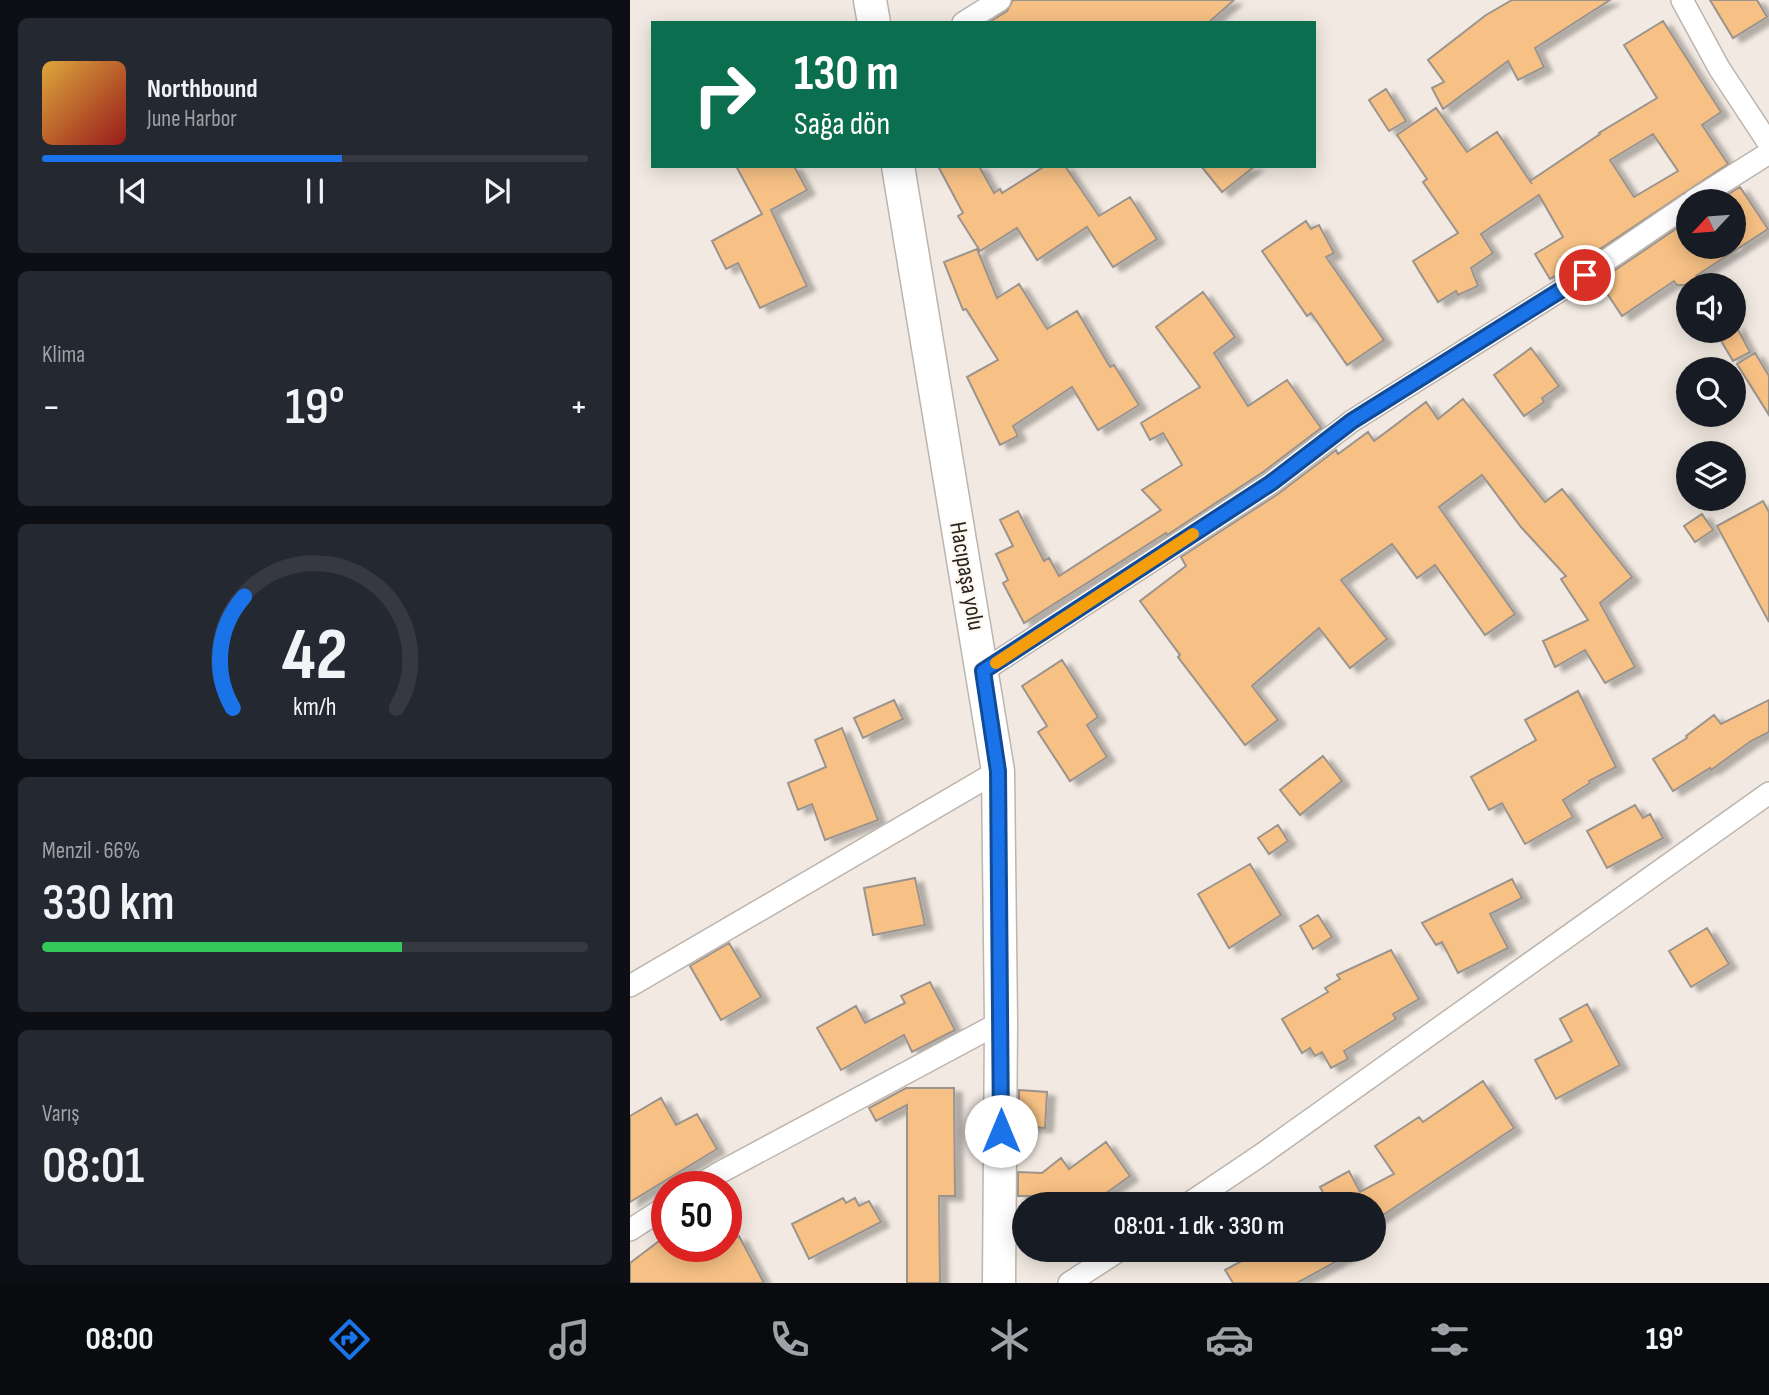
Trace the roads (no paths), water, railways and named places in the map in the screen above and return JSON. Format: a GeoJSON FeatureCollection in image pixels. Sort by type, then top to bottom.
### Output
{"type":"FeatureCollection","features":[{"type":"Feature","properties":{"kind":"main road"},"geometry":{"type":"LineString","coordinates":[[870,0],[874,21]]}},
{"type":"Feature","properties":{"kind":"main road","name":"Hacıpaşa yolu"},"geometry":{"type":"LineString","coordinates":[[898,168],[998,771],[1001,1022],[999,1283]]}},
{"type":"Feature","properties":{"kind":"street"},"geometry":{"type":"LineString","coordinates":[[966,21],[1000,0]]}},
{"type":"Feature","properties":{"kind":"street"},"geometry":{"type":"LineString","coordinates":[[1682,0],[1718,68],[1769,144]]}},
{"type":"Feature","properties":{"kind":"street"},"geometry":{"type":"LineString","coordinates":[[1713,189],[1769,153]]}},
{"type":"Feature","properties":{"kind":"street"},"geometry":{"type":"LineString","coordinates":[[983,671],[1271,483],[1352,421],[1585,275],[1676,213]]}},
{"type":"Feature","properties":{"kind":"street"},"geometry":{"type":"LineString","coordinates":[[630,986],[998,771]]}},
{"type":"Feature","properties":{"kind":"street"},"geometry":{"type":"LineString","coordinates":[[1206,1192],[1769,793]]}},
{"type":"Feature","properties":{"kind":"street"},"geometry":{"type":"LineString","coordinates":[[723,1171],[1001,1022]]}},
{"type":"Feature","properties":{"kind":"street"},"geometry":{"type":"LineString","coordinates":[[630,1230],[651,1216]]}},
{"type":"Feature","properties":{"kind":"street"},"geometry":{"type":"LineString","coordinates":[[1069,1283],[1101,1262]]}}]}
